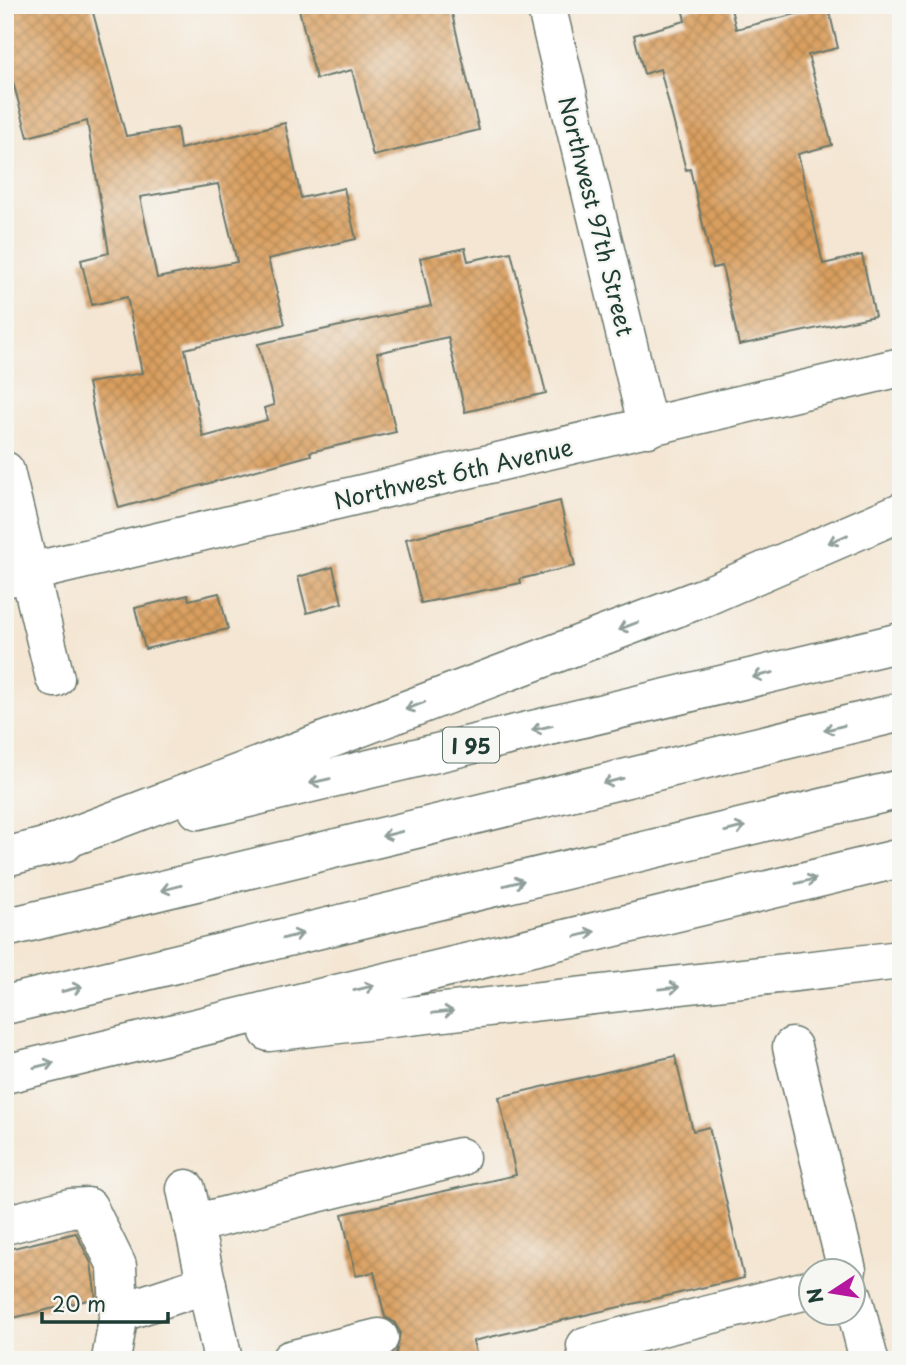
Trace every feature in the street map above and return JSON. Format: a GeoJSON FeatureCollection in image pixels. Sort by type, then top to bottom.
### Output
{"type":"FeatureCollection","features":[{"type":"Feature","properties":{"kind":"main road","name":"Northwest 97th Street"},"geometry":{"type":"LineString","coordinates":[[546,5],[648,428]]}},
{"type":"Feature","properties":{"kind":"main road","name":"Northwest 6th Avenue"},"geometry":{"type":"LineString","coordinates":[[17,575],[901,367]]}},
{"type":"Feature","properties":{"kind":"main road"},"geometry":{"type":"LineString","coordinates":[[5,471],[17,575],[55,678]]}},
{"type":"Feature","properties":{"kind":"main road"},"geometry":{"type":"LineString","coordinates":[[42,848],[702,598],[901,512]]}},
{"type":"Feature","properties":{"kind":"main road","name":"I 95"},"geometry":{"type":"LineString","coordinates":[[5,857],[901,642]]}},
{"type":"Feature","properties":{"kind":"main road"},"geometry":{"type":"LineString","coordinates":[[5,928],[901,712]]}},
{"type":"Feature","properties":{"kind":"main road"},"geometry":{"type":"LineString","coordinates":[[5,1005],[901,789]]}},
{"type":"Feature","properties":{"kind":"main road"},"geometry":{"type":"LineString","coordinates":[[5,1074],[901,858]]}},
{"type":"Feature","properties":{"kind":"main road"},"geometry":{"type":"LineString","coordinates":[[83,1055],[901,960]]}},
{"type":"Feature","properties":{"kind":"main road"},"geometry":{"type":"LineString","coordinates":[[792,1047],[844,1256]]}},
{"type":"Feature","properties":{"kind":"main road"},"geometry":{"type":"LineString","coordinates":[[223,1360],[190,1206],[460,1157]]}},
{"type":"Feature","properties":{"kind":"main road"},"geometry":{"type":"LineString","coordinates":[[5,1225],[71,1208],[88,1207],[117,1266],[119,1313],[111,1360]]}},
{"type":"Feature","properties":{"kind":"main road"},"geometry":{"type":"LineString","coordinates":[[119,1313],[207,1284]]}},
{"type":"Feature","properties":{"kind":"main road"},"geometry":{"type":"LineString","coordinates":[[586,1346],[797,1293]]}},
{"type":"Feature","properties":{"kind":"main road"},"geometry":{"type":"LineString","coordinates":[[860,1326],[869,1360]]}},
{"type":"Feature","properties":{"kind":"main road"},"geometry":{"type":"LineString","coordinates":[[290,1360],[379,1338]]}},
{"type":"Feature","properties":{"kind":"building"},"geometry":{"type":"Polygon","coordinates":[[[5,5],[91,5],[126,136],[177,128],[180,149],[285,123],[301,198],[344,188],[356,239],[268,259],[285,324],[185,349],[203,437],[267,420],[264,408],[274,405],[258,344],[431,306],[420,258],[465,248],[468,261],[511,252],[546,393],[465,412],[448,337],[377,353],[396,432],[310,452],[311,455],[119,508],[96,425],[88,383],[142,373],[127,297],[92,305],[81,260],[109,253],[87,121],[28,137],[5,53],[5,5]],[[218,184],[140,197],[157,278],[237,262],[218,184]]]}},
{"type":"Feature","properties":{"kind":"building"},"geometry":{"type":"Polygon","coordinates":[[[298,5],[450,5],[479,130],[373,156],[352,70],[316,79],[298,5]]]}},
{"type":"Feature","properties":{"kind":"building"},"geometry":{"type":"Polygon","coordinates":[[[706,5],[730,5],[736,29],[828,6],[838,48],[808,55],[832,145],[798,154],[823,264],[862,255],[875,316],[739,345],[722,266],[713,268],[690,169],[686,170],[660,69],[644,74],[634,35],[685,21],[683,11],[706,5]]]}},
{"type":"Feature","properties":{"kind":"building"},"geometry":{"type":"Polygon","coordinates":[[[560,501],[575,566],[520,579],[521,583],[421,603],[406,539],[560,501]]]}},
{"type":"Feature","properties":{"kind":"building"},"geometry":{"type":"Polygon","coordinates":[[[333,567],[342,603],[307,613],[298,577],[333,567]]]}},
{"type":"Feature","properties":{"kind":"building"},"geometry":{"type":"Polygon","coordinates":[[[219,593],[228,629],[145,649],[135,608],[188,595],[189,600],[219,593]]]}},
{"type":"Feature","properties":{"kind":"building"},"geometry":{"type":"Polygon","coordinates":[[[675,1056],[693,1131],[709,1127],[744,1278],[473,1341],[478,1360],[395,1360],[400,1332],[394,1322],[385,1317],[374,1272],[356,1276],[342,1214],[516,1175],[499,1097],[675,1056]]]}},
{"type":"Feature","properties":{"kind":"building"},"geometry":{"type":"Polygon","coordinates":[[[76,1233],[91,1263],[96,1298],[5,1320],[5,1250],[76,1233]]]}}]}
